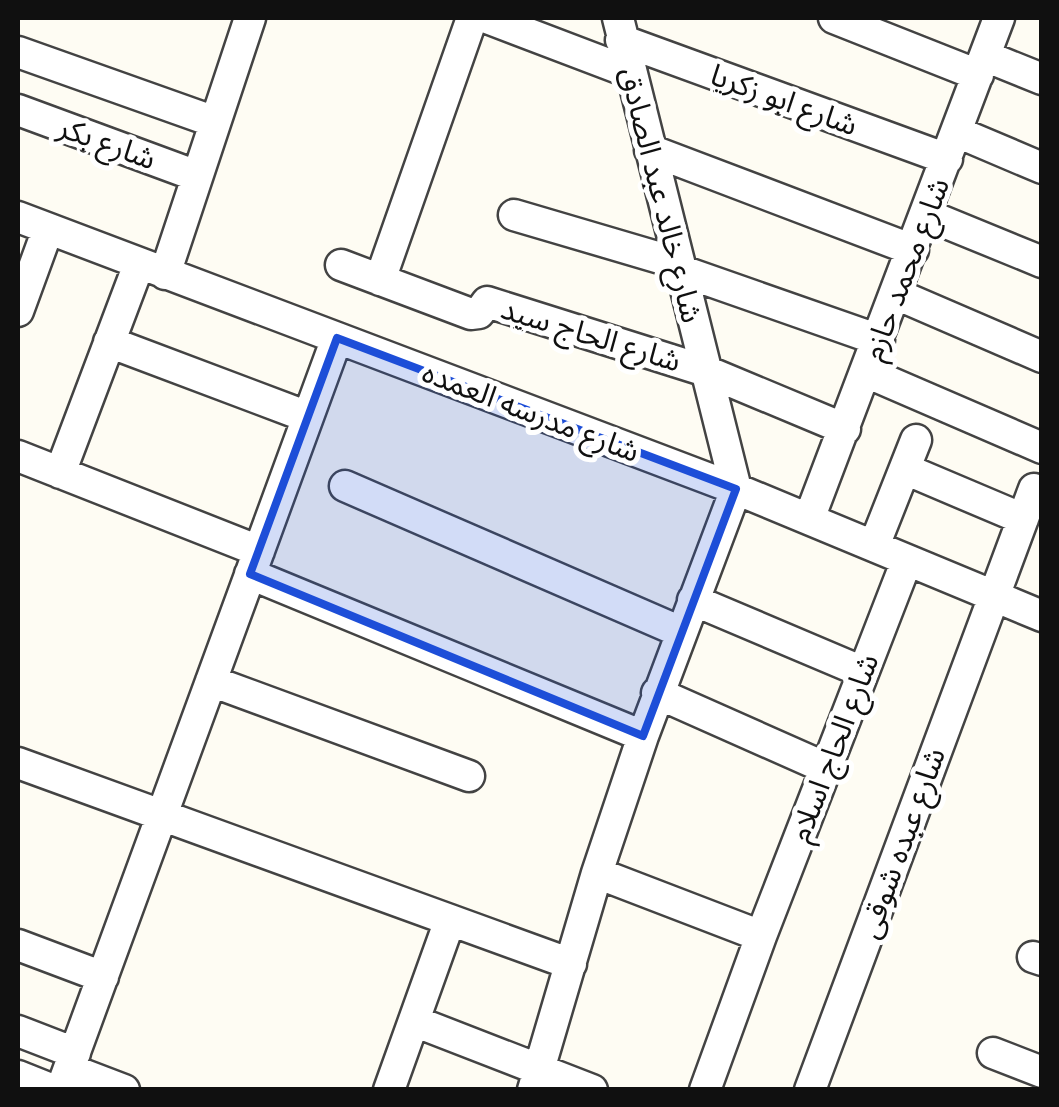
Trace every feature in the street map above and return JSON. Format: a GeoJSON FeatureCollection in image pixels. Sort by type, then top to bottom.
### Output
{"type":"FeatureCollection","features":[{"type":"Feature","properties":{"kind":"street"},"geometry":{"type":"LineString","coordinates":[[60,473],[109,342],[152,269],[197,176],[250,18]]}},
{"type":"Feature","properties":{"kind":"street"},"geometry":{"type":"LineString","coordinates":[[380,280],[472,18]]}},
{"type":"Feature","properties":{"kind":"street"},"geometry":{"type":"LineString","coordinates":[[487,18],[629,72]]}},
{"type":"Feature","properties":{"kind":"street"},"geometry":{"type":"LineString","coordinates":[[834,18],[982,66],[1042,79]]}},
{"type":"Feature","properties":{"kind":"street","name":"شارع محمد حازم"},"geometry":{"type":"LineString","coordinates":[[810,520],[999,18]]}},
{"type":"Feature","properties":{"kind":"street","name":"شارع خالد عبد الصادق"},"geometry":{"type":"LineString","coordinates":[[619,29],[736,489]]}},
{"type":"Feature","properties":{"kind":"street","name":"شارع ابو زكريا"},"geometry":{"type":"LineString","coordinates":[[619,29],[952,146],[1042,168]]}},
{"type":"Feature","properties":{"kind":"street"},"geometry":{"type":"LineString","coordinates":[[18,52],[215,122]]}},
{"type":"Feature","properties":{"kind":"street","name":"شارع بكر"},"geometry":{"type":"LineString","coordinates":[[18,110],[197,176]]}},
{"type":"Feature","properties":{"kind":"street"},"geometry":{"type":"LineString","coordinates":[[650,150],[913,250]]}},
{"type":"Feature","properties":{"kind":"street"},"geometry":{"type":"LineString","coordinates":[[514,215],[678,267],[879,340]]}},
{"type":"Feature","properties":{"kind":"street"},"geometry":{"type":"LineString","coordinates":[[927,215],[1042,262]]}},
{"type":"Feature","properties":{"kind":"street","name":"شارع مدرسه العمده"},"geometry":{"type":"LineString","coordinates":[[18,217],[736,489],[1042,616]]}},
{"type":"Feature","properties":{"kind":"street"},"geometry":{"type":"LineString","coordinates":[[18,311],[48,228]]}},
{"type":"Feature","properties":{"kind":"street","name":"شارع الحاج سيد"},"geometry":{"type":"LineString","coordinates":[[340,265],[471,314],[480,313],[487,302],[706,371],[844,429]]}},
{"type":"Feature","properties":{"kind":"street"},"geometry":{"type":"LineString","coordinates":[[896,294],[1042,357]]}},
{"type":"Feature","properties":{"kind":"street"},"geometry":{"type":"LineString","coordinates":[[64,1075],[337,338]]}},
{"type":"Feature","properties":{"kind":"street"},"geometry":{"type":"LineString","coordinates":[[109,342],[308,417]]}},
{"type":"Feature","properties":{"kind":"street"},"geometry":{"type":"LineString","coordinates":[[866,372],[1042,448]]}},
{"type":"Feature","properties":{"kind":"street"},"geometry":{"type":"LineString","coordinates":[[874,546],[916,440]]}},
{"type":"Feature","properties":{"kind":"street"},"geometry":{"type":"LineString","coordinates":[[18,456],[643,736]]}},
{"type":"Feature","properties":{"kind":"street"},"geometry":{"type":"LineString","coordinates":[[905,469],[1022,519]]}},
{"type":"Feature","properties":{"kind":"street"},"geometry":{"type":"LineString","coordinates":[[345,486],[681,632]]}},
{"type":"Feature","properties":{"kind":"street"},"geometry":{"type":"LineString","coordinates":[[537,1080],[597,874],[657,693],[736,489]]}},
{"type":"Feature","properties":{"kind":"street","name":"شارع عبده شوقى"},"geometry":{"type":"LineString","coordinates":[[810,1090],[1034,489]]}},
{"type":"Feature","properties":{"kind":"street","name":"شارع الحاج اسلام"},"geometry":{"type":"LineString","coordinates":[[705,1090],[907,560]]}},
{"type":"Feature","properties":{"kind":"street"},"geometry":{"type":"LineString","coordinates":[[693,600],[863,672]]}},
{"type":"Feature","properties":{"kind":"street"},"geometry":{"type":"LineString","coordinates":[[211,681],[469,776]]}},
{"type":"Feature","properties":{"kind":"street"},"geometry":{"type":"LineString","coordinates":[[657,693],[826,768]]}},
{"type":"Feature","properties":{"kind":"street"},"geometry":{"type":"LineString","coordinates":[[18,763],[571,964]]}},
{"type":"Feature","properties":{"kind":"street"},"geometry":{"type":"LineString","coordinates":[[597,874],[761,936]]}},
{"type":"Feature","properties":{"kind":"street"},"geometry":{"type":"LineString","coordinates":[[390,1090],[450,920]]}},
{"type":"Feature","properties":{"kind":"street"},"geometry":{"type":"LineString","coordinates":[[18,944],[103,978]]}},
{"type":"Feature","properties":{"kind":"street"},"geometry":{"type":"LineString","coordinates":[[414,1021],[537,1080],[592,1090]]}},
{"type":"Feature","properties":{"kind":"street"},"geometry":{"type":"LineString","coordinates":[[18,1031],[64,1075]]}},
{"type":"Feature","properties":{"kind":"street"},"geometry":{"type":"LineString","coordinates":[[993,1053],[1042,1072]]}},
{"type":"Feature","properties":{"kind":"street"},"geometry":{"type":"LineString","coordinates":[[18,1076],[64,1075],[124,1090]]}},
{"type":"Feature","properties":{"kind":"highlighted area"},"geometry":{"type":"Polygon","coordinates":[[[337,338],[736,489],[643,736],[250,574],[337,338]]]}}]}
